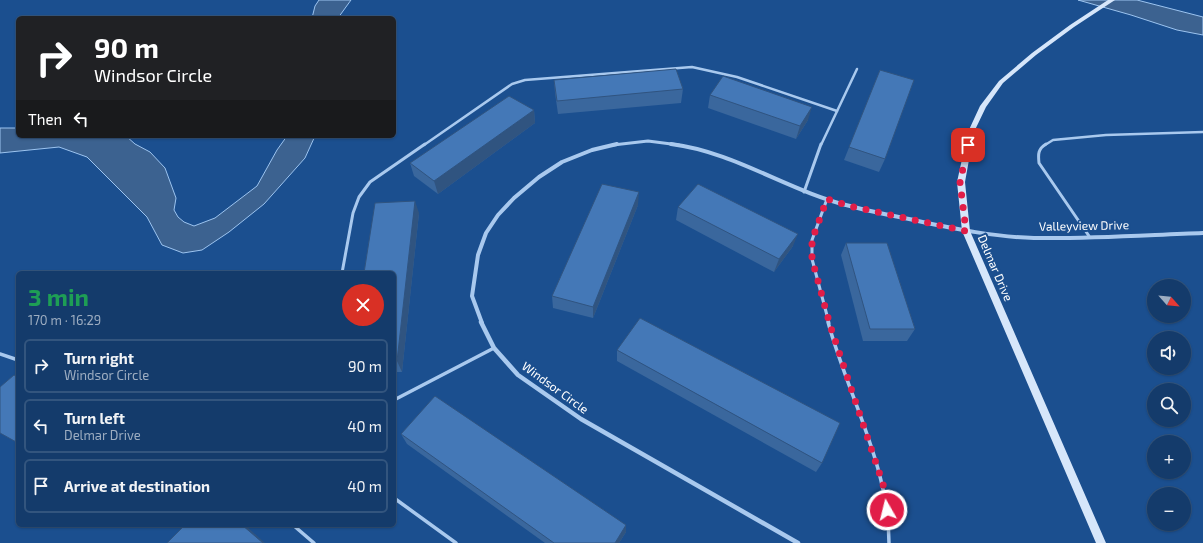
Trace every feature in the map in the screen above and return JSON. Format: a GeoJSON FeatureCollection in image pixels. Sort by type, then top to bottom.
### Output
{"type":"FeatureCollection","features":[{"type":"Feature","properties":{"kind":"street","name":"Delmar Drive"},"geometry":{"type":"LineString","coordinates":[[1101,543],[966,231],[960,182],[971,132],[982,106],[1001,82],[1034,54],[1072,26],[1102,8],[1112,0]]}},
{"type":"Feature","properties":{"kind":"street","name":"Windsor Circle"},"geometry":{"type":"LineString","coordinates":[[798,543],[581,419],[518,375],[494,348],[485,332],[472,296],[478,255],[486,233],[498,215],[514,198],[539,177],[562,162],[592,150],[620,143],[648,141],[688,146],[731,158],[804,192],[849,206],[966,231]]}},
{"type":"Feature","properties":{"kind":"street","name":"Valleyview Drive"},"geometry":{"type":"LineString","coordinates":[[966,231],[1032,238],[1203,233]]}},
{"type":"Feature","properties":{"kind":"lane"},"geometry":{"type":"LineString","coordinates":[[342,271],[353,213],[359,197],[370,182],[512,84],[525,80],[646,69],[692,67],[738,77],[837,111]]}},
{"type":"Feature","properties":{"kind":"lane"},"geometry":{"type":"LineString","coordinates":[[804,192],[820,146],[857,69]]}},
{"type":"Feature","properties":{"kind":"lane"},"geometry":{"type":"LineString","coordinates":[[1088,236],[1039,163],[1038,154],[1041,147],[1053,140],[1203,132]]}},
{"type":"Feature","properties":{"kind":"lane"},"geometry":{"type":"LineString","coordinates":[[827,199],[812,240],[812,259],[830,325],[883,484],[889,523],[889,543]]}},
{"type":"Feature","properties":{"kind":"lane"},"geometry":{"type":"LineString","coordinates":[[396,399],[494,348]]}},
{"type":"Feature","properties":{"kind":"lane"},"geometry":{"type":"LineString","coordinates":[[0,354],[16,359]]}},
{"type":"Feature","properties":{"kind":"lane"},"geometry":{"type":"LineString","coordinates":[[396,499],[456,543]]}},
{"type":"Feature","properties":{"kind":"lane"},"geometry":{"type":"LineString","coordinates":[[295,527],[314,543]]}},
{"type":"Feature","properties":{"kind":"water"},"geometry":{"type":"Polygon","coordinates":[[[319,0],[351,0],[339,16],[312,16],[315,6],[319,0]]]}},
{"type":"Feature","properties":{"kind":"water"},"geometry":{"type":"Polygon","coordinates":[[[1078,0],[1137,0],[1203,17],[1203,35],[1177,30],[1078,0]]]}},
{"type":"Feature","properties":{"kind":"water"},"geometry":{"type":"Polygon","coordinates":[[[0,128],[16,128],[16,138],[128,138],[135,144],[150,152],[165,168],[176,198],[174,210],[178,217],[184,222],[194,226],[215,218],[257,186],[277,150],[286,138],[314,138],[305,158],[264,204],[229,232],[202,250],[183,253],[162,245],[147,217],[87,157],[59,147],[0,153],[0,128]]]}},
{"type":"Feature","properties":{"kind":"building"},"geometry":{"type":"Polygon","coordinates":[[[676,69],[683,89],[557,101],[554,80],[676,69]]]}},
{"type":"Feature","properties":{"kind":"building"},"geometry":{"type":"Polygon","coordinates":[[[880,70],[914,80],[885,159],[849,147],[880,70]]]}},
{"type":"Feature","properties":{"kind":"building"},"geometry":{"type":"Polygon","coordinates":[[[723,76],[812,107],[800,126],[710,95],[723,76]]]}},
{"type":"Feature","properties":{"kind":"building"},"geometry":{"type":"Polygon","coordinates":[[[509,96],[534,110],[434,181],[410,163],[509,96]]]}},
{"type":"Feature","properties":{"kind":"building"},"geometry":{"type":"Polygon","coordinates":[[[602,184],[639,192],[593,307],[552,296],[602,184]]]}},
{"type":"Feature","properties":{"kind":"building"},"geometry":{"type":"Polygon","coordinates":[[[698,184],[798,234],[779,259],[678,207],[698,184]]]}},
{"type":"Feature","properties":{"kind":"building"},"geometry":{"type":"Polygon","coordinates":[[[415,201],[397,361],[396,271],[364,271],[375,203],[415,201]]]}},
{"type":"Feature","properties":{"kind":"building"},"geometry":{"type":"Polygon","coordinates":[[[846,243],[887,243],[915,329],[870,329],[846,243]]]}},
{"type":"Feature","properties":{"kind":"building"},"geometry":{"type":"Polygon","coordinates":[[[640,318],[840,423],[822,463],[617,350],[640,318]]]}},
{"type":"Feature","properties":{"kind":"building"},"geometry":{"type":"Polygon","coordinates":[[[14,375],[16,376],[16,442],[0,433],[0,387],[14,375]]]}},
{"type":"Feature","properties":{"kind":"building"},"geometry":{"type":"Polygon","coordinates":[[[435,396],[626,525],[615,543],[554,543],[401,434],[435,396]]]}},
{"type":"Feature","properties":{"kind":"building"},"geometry":{"type":"Polygon","coordinates":[[[183,527],[244,527],[263,543],[167,543],[183,527]]]}},
{"type":"Feature","properties":{"kind":"route"},"geometry":{"type":"LineString","coordinates":[[887,510],[883,484],[830,325],[812,259],[812,240],[820,222],[827,199],[849,206],[966,231],[960,182],[968,145]]}}]}
